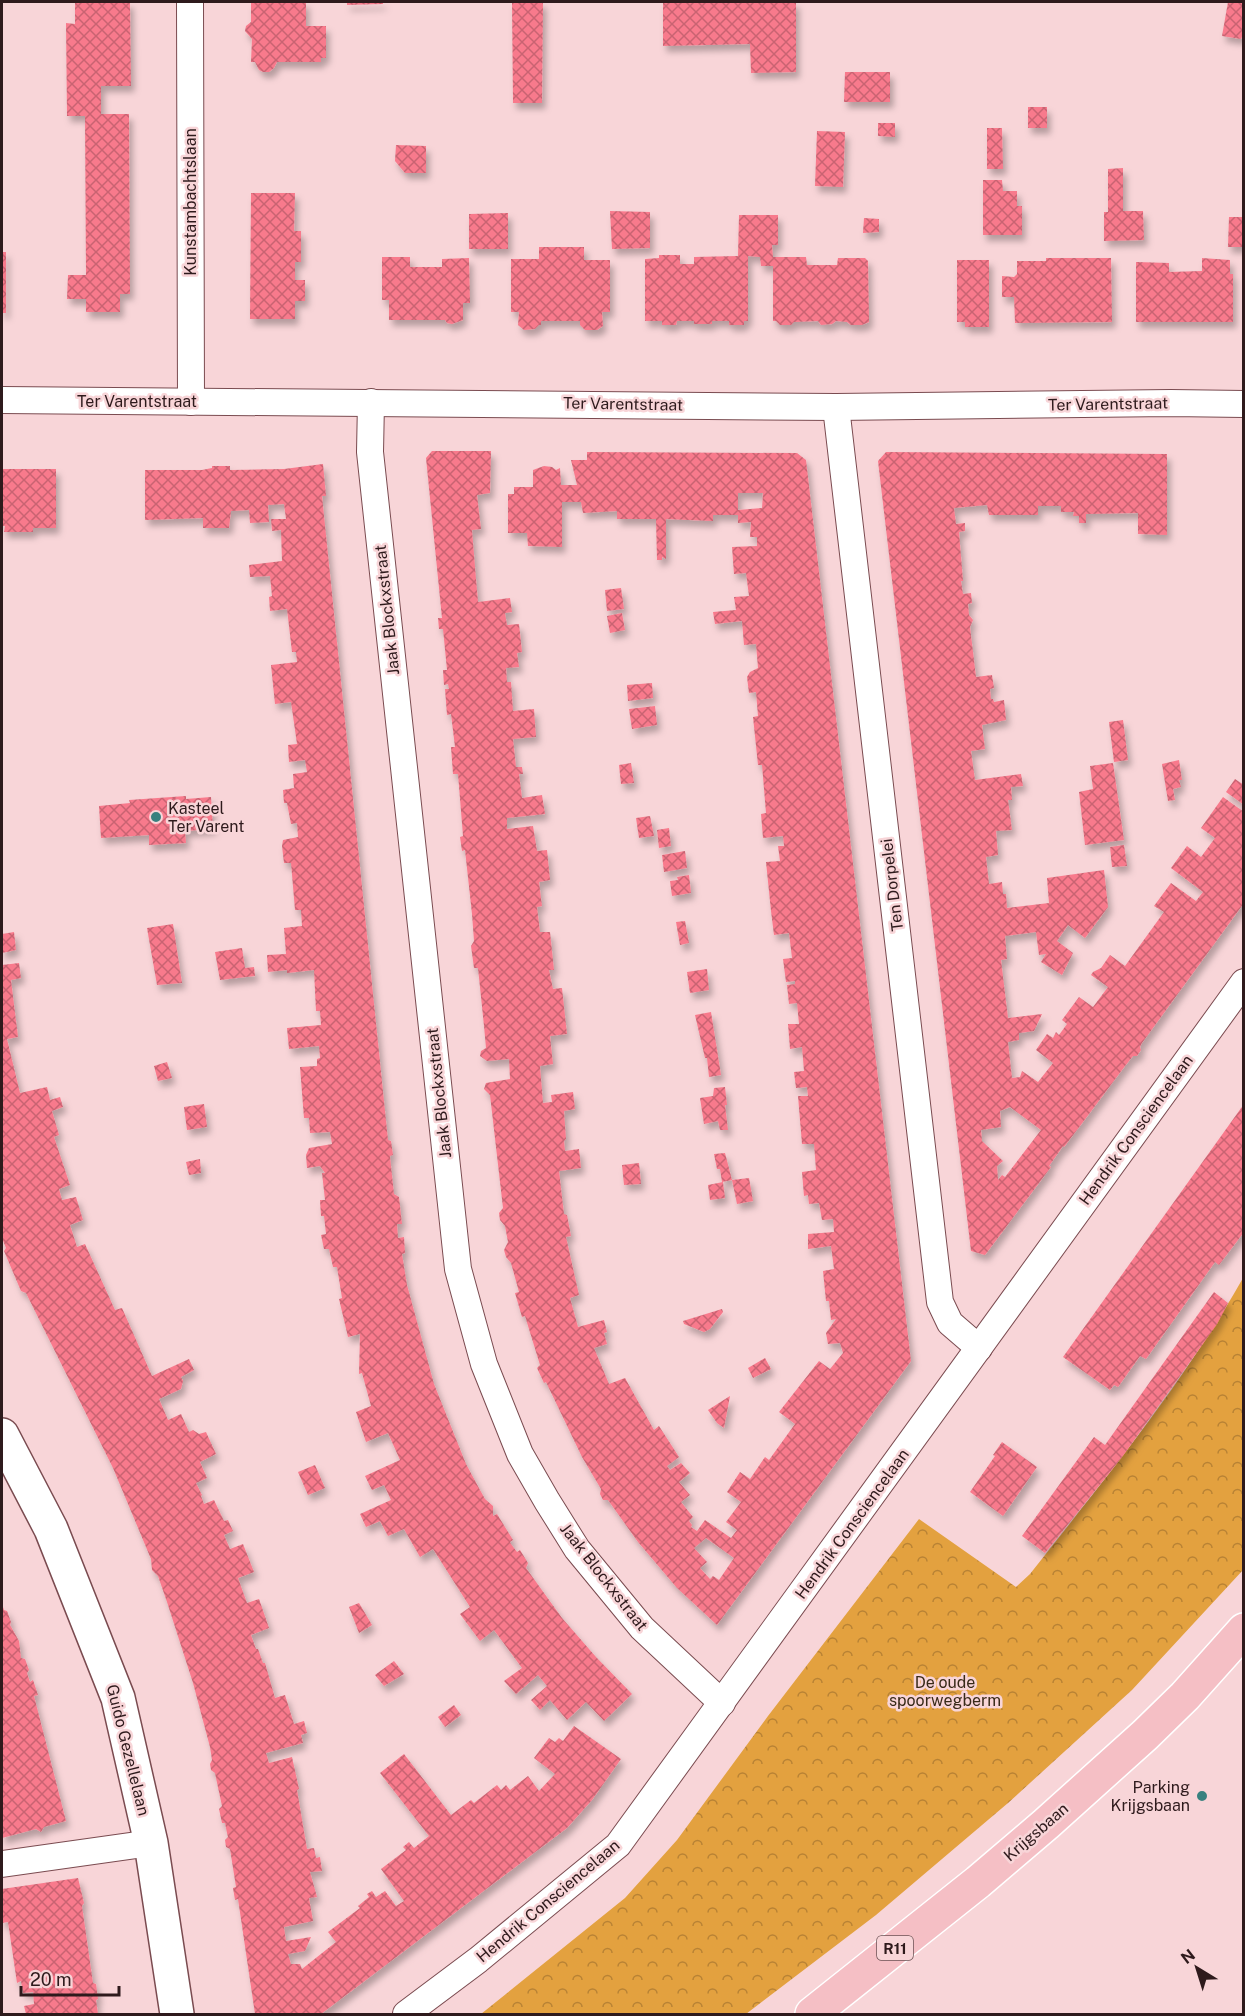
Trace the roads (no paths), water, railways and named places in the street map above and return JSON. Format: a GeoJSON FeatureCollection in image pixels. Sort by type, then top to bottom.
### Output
{"type":"FeatureCollection","features":[{"type":"Feature","properties":{"kind":"main road","name":"Krijgsbaan"},"geometry":{"type":"LineString","coordinates":[[812,2014],[978,1882],[1046,1824],[1185,1696],[1244,1630]]}},
{"type":"Feature","properties":{"kind":"street","name":"Kunstambachtslaan"},"geometry":{"type":"LineString","coordinates":[[190,2],[191,402]]}},
{"type":"Feature","properties":{"kind":"street","name":"Ter Varentstraat"},"geometry":{"type":"LineString","coordinates":[[2,400],[836,407],[1244,404]]}},
{"type":"Feature","properties":{"kind":"street","name":"Jaak Blockxstraat"},"geometry":{"type":"LineString","coordinates":[[371,402],[370,452],[458,1269],[484,1364],[520,1454],[547,1501],[577,1549],[642,1628],[722,1702]]}},
{"type":"Feature","properties":{"kind":"street","name":"Ten Dorpelei"},"geometry":{"type":"LineString","coordinates":[[836,407],[940,1302],[950,1323],[979,1348]]}},
{"type":"Feature","properties":{"kind":"street","name":"Hendrik Consciencelaan"},"geometry":{"type":"LineString","coordinates":[[406,2014],[478,1960],[618,1845],[979,1348],[1235,1009],[1244,982]]}},
{"type":"Feature","properties":{"kind":"street","name":"Guido Gezellelaan"},"geometry":{"type":"LineString","coordinates":[[2,1435],[51,1529],[118,1698],[151,1843],[177,2014]]}},
{"type":"Feature","properties":{"kind":"street"},"geometry":{"type":"LineString","coordinates":[[2,1863],[151,1843]]}},
{"type":"Feature","properties":{"kind":"place","name":"Kasteel Ter Varent"},"geometry":{"type":"Point","coordinates":[156,817]}},
{"type":"Feature","properties":{"kind":"place","name":"Parking Krijgsbaan"},"geometry":{"type":"Point","coordinates":[1202,1796]}},
{"type":"Feature","properties":{"kind":"park label","name":"De oude spoorwegberm"},"geometry":{"type":"Point","coordinates":[945,1691]}}]}
